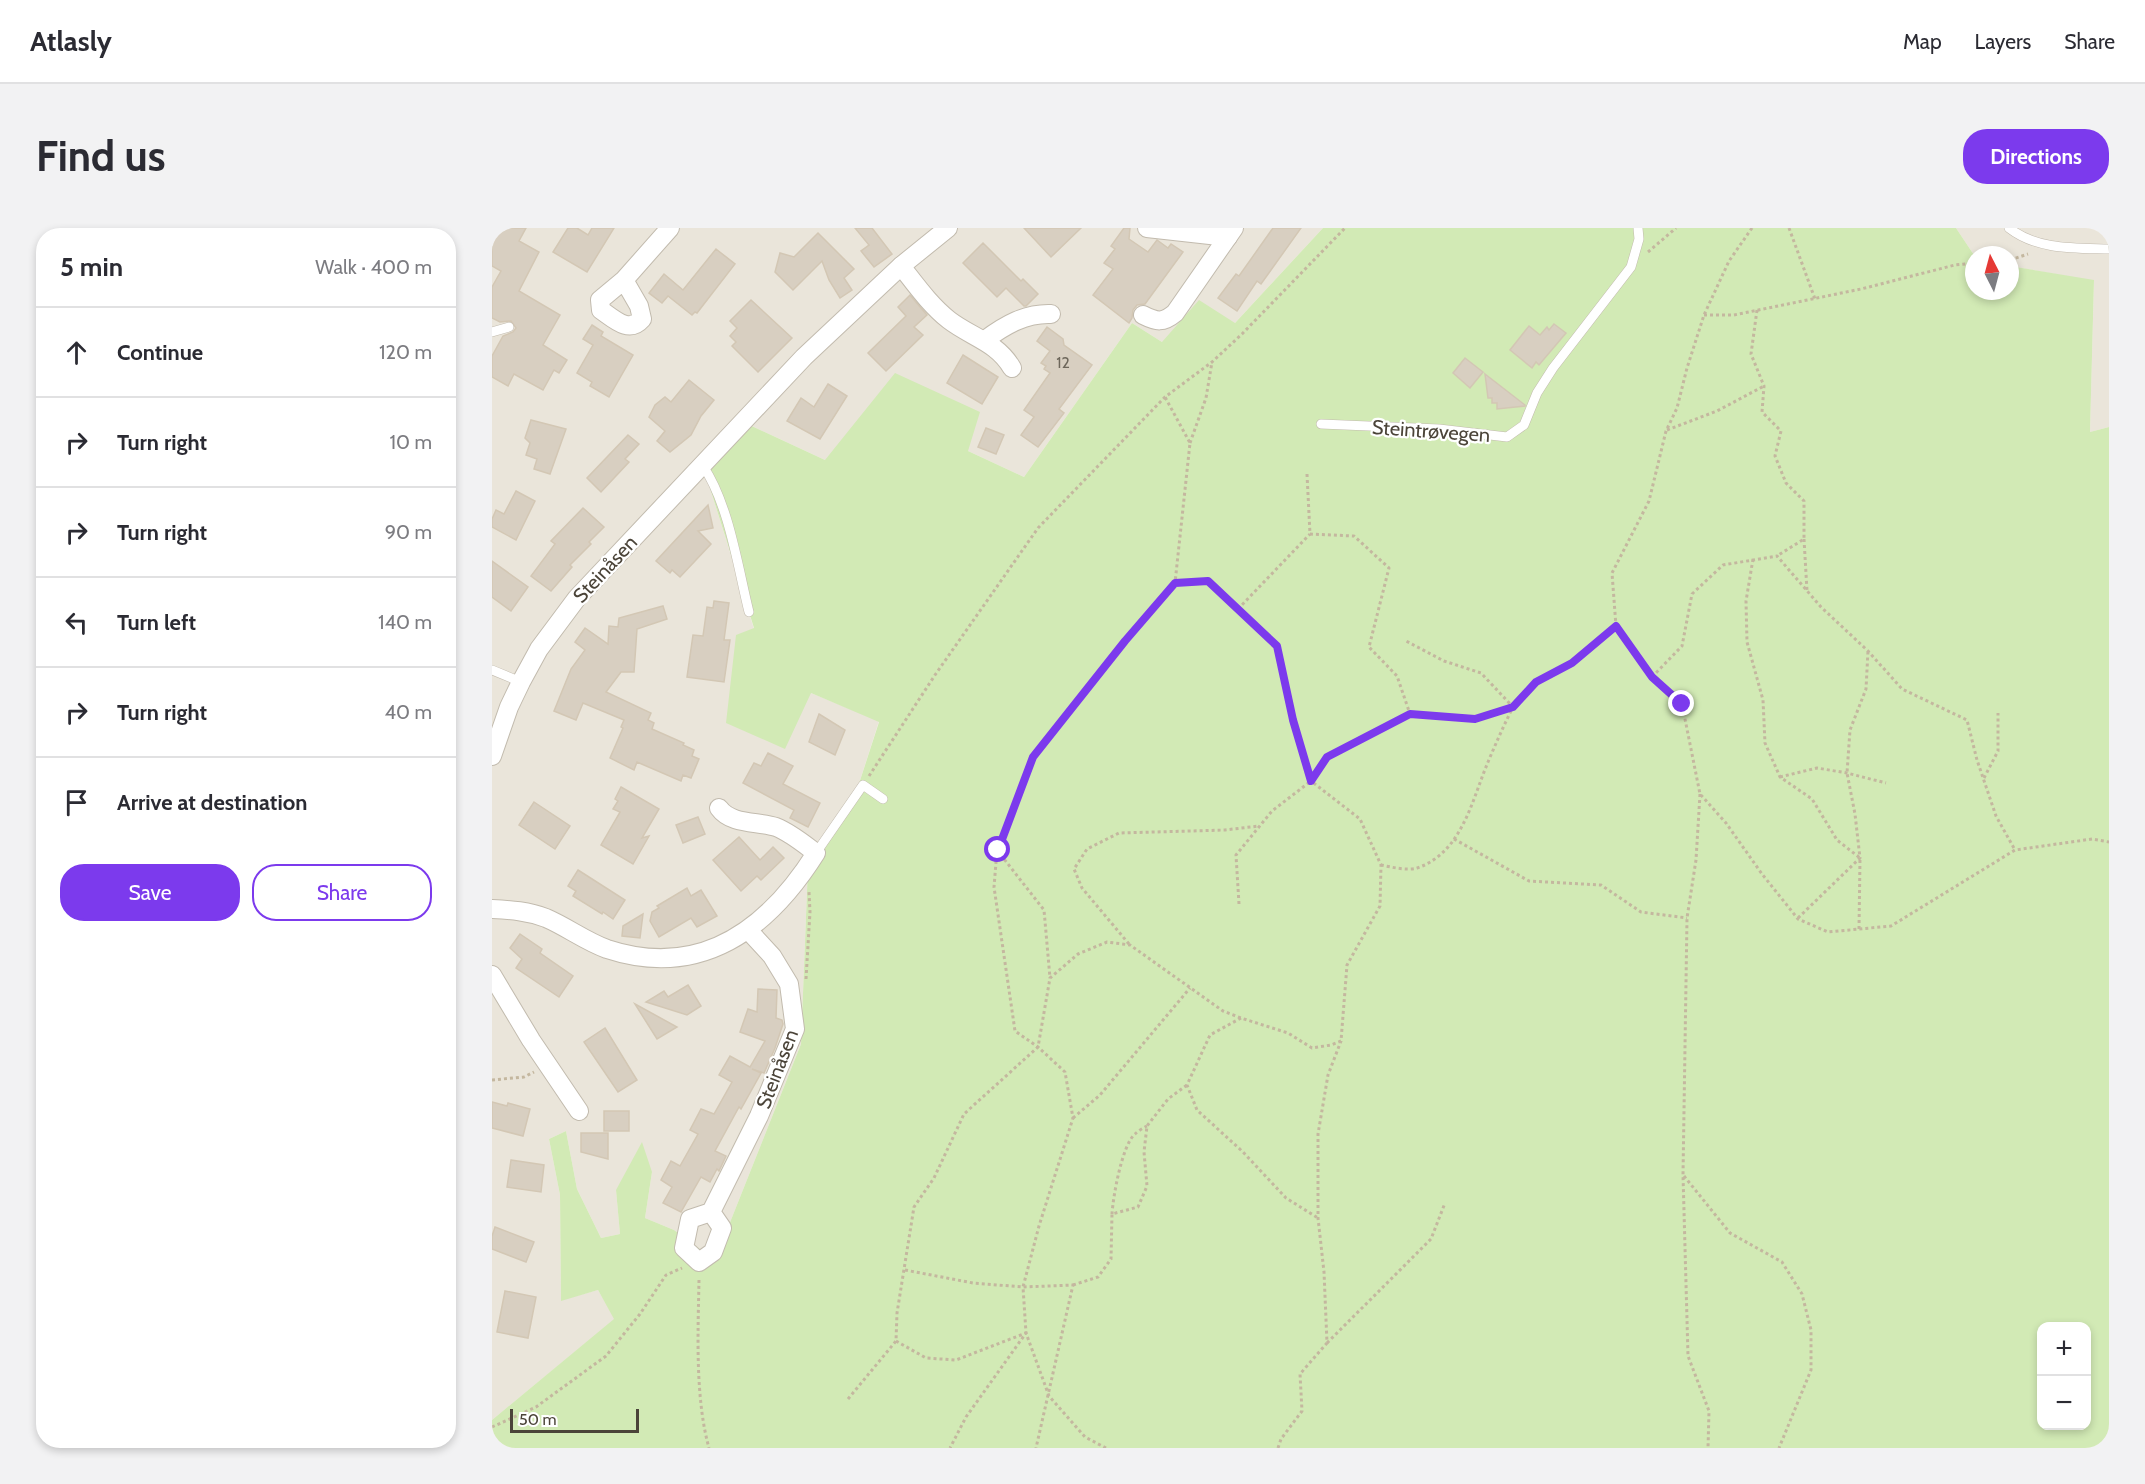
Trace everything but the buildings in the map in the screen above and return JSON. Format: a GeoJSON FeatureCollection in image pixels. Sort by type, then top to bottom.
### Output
{"type":"FeatureCollection","features":[{"type":"Feature","properties":{"kind":"street"},"geometry":{"type":"LineString","coordinates":[[624,280],[670,228]]}},
{"type":"Feature","properties":{"kind":"street","name":"Steinåsen"},"geometry":{"type":"LineString","coordinates":[[492,756],[509,707],[521,682],[539,649],[577,598],[804,357],[901,266],[948,228]]}},
{"type":"Feature","properties":{"kind":"street"},"geometry":{"type":"LineString","coordinates":[[1147,228],[1231,232]]}},
{"type":"Feature","properties":{"kind":"street"},"geometry":{"type":"LineString","coordinates":[[1143,315],[1156,321],[1162,321],[1175,313],[1231,232]]}},
{"type":"Feature","properties":{"kind":"street"},"geometry":{"type":"LineString","coordinates":[[901,266],[939,312],[996,348],[1012,368]]}},
{"type":"Feature","properties":{"kind":"street"},"geometry":{"type":"LineString","coordinates":[[985,340],[1000,329],[1021,319],[1033,315],[1052,314]]}},
{"type":"Feature","properties":{"kind":"street"},"geometry":{"type":"LineString","coordinates":[[492,909],[529,913],[546,918],[606,948],[644,957],[663,958],[699,953],[718,946],[748,930],[782,900],[816,853],[778,828],[732,819],[724,815],[719,808]]}},
{"type":"Feature","properties":{"kind":"street","name":"Steinåsen"},"geometry":{"type":"LineString","coordinates":[[711,1212],[759,1116],[795,1029],[789,984],[772,956],[748,930]]}},
{"type":"Feature","properties":{"kind":"street"},"geometry":{"type":"LineString","coordinates":[[492,975],[579,1111]]}},
{"type":"Feature","properties":{"kind":"street"},"geometry":{"type":"LineString","coordinates":[[711,1212],[722,1228],[712,1252],[699,1262],[684,1248],[690,1219],[711,1212]]}},
{"type":"Feature","properties":{"kind":"lane","name":"Steintrøvegen"},"geometry":{"type":"LineString","coordinates":[[1321,424],[1439,429],[1508,437],[1524,425],[1537,393],[1553,368],[1632,267],[1639,239],[1638,228]]}},
{"type":"Feature","properties":{"kind":"lane"},"geometry":{"type":"LineString","coordinates":[[2009,228],[2021,237],[2048,245],[2109,249]]}},
{"type":"Feature","properties":{"kind":"lane"},"geometry":{"type":"LineString","coordinates":[[492,332],[508,327]]}},
{"type":"Feature","properties":{"kind":"lane"},"geometry":{"type":"LineString","coordinates":[[703,466],[710,476],[722,506],[749,612]]}},
{"type":"Feature","properties":{"kind":"lane"},"geometry":{"type":"LineString","coordinates":[[492,670],[521,682]]}},
{"type":"Feature","properties":{"kind":"lane"},"geometry":{"type":"LineString","coordinates":[[816,853],[863,785],[883,799]]}},
{"type":"Feature","properties":{"kind":"path"},"geometry":{"type":"LineString","coordinates":[[863,785],[935,675],[1038,528],[1165,397],[1212,362],[1242,334],[1345,228]]}},
{"type":"Feature","properties":{"kind":"path"},"geometry":{"type":"LineString","coordinates":[[1632,267],[1676,228]]}},
{"type":"Feature","properties":{"kind":"path"},"geometry":{"type":"LineString","coordinates":[[1708,1448],[1709,1411],[1688,1356],[1683,1175],[1687,918],[1696,860],[1700,794],[1682,704],[1652,677],[1616,626],[1612,573],[1649,501],[1666,431],[1677,408],[1704,315],[1729,261],[1752,228]]}},
{"type":"Feature","properties":{"kind":"path"},"geometry":{"type":"LineString","coordinates":[[1789,228],[1815,299]]}},
{"type":"Feature","properties":{"kind":"path"},"geometry":{"type":"LineString","coordinates":[[1704,315],[1734,315],[1815,299],[1965,264]]}},
{"type":"Feature","properties":{"kind":"path"},"geometry":{"type":"LineString","coordinates":[[1757,310],[1751,354],[1764,386],[1762,412],[1781,430],[1775,456],[1786,483],[1804,501],[1807,592]]}},
{"type":"Feature","properties":{"kind":"path"},"geometry":{"type":"LineString","coordinates":[[1106,1448],[1085,1437],[1049,1396],[1026,1333],[1023,1287],[1039,1226],[1073,1118],[1065,1072],[1038,1047],[1016,1031],[994,887],[998,850],[1033,757],[1125,641],[1175,583],[1190,443],[1206,398],[1212,362]]}},
{"type":"Feature","properties":{"kind":"path"},"geometry":{"type":"LineString","coordinates":[[1666,431],[1717,411],[1764,386]]}},
{"type":"Feature","properties":{"kind":"path"},"geometry":{"type":"LineString","coordinates":[[1165,397],[1190,443]]}},
{"type":"Feature","properties":{"kind":"path"},"geometry":{"type":"LineString","coordinates":[[1238,609],[1310,534],[1307,474]]}},
{"type":"Feature","properties":{"kind":"path"},"geometry":{"type":"LineString","coordinates":[[1310,534],[1354,536],[1389,568],[1369,647],[1397,676],[1410,714]]}},
{"type":"Feature","properties":{"kind":"path"},"geometry":{"type":"LineString","coordinates":[[1652,677],[1682,646],[1692,594],[1724,565],[1777,556],[1804,539]]}},
{"type":"Feature","properties":{"kind":"path"},"geometry":{"type":"LineString","coordinates":[[1777,556],[1821,607],[1868,651],[1902,689],[1967,720],[1996,816],[2015,850]]}},
{"type":"Feature","properties":{"kind":"path"},"geometry":{"type":"LineString","coordinates":[[1753,559],[1746,601],[1747,642],[1763,700],[1765,743],[1780,777],[1812,800],[1836,840],[1860,858]]}},
{"type":"Feature","properties":{"kind":"path"},"geometry":{"type":"LineString","coordinates":[[1175,583],[1208,581],[1277,646],[1293,720],[1311,781],[1360,819],[1381,865],[1380,906],[1347,965],[1341,1041],[1328,1075],[1318,1134],[1318,1218],[1324,1272],[1327,1344]]}},
{"type":"Feature","properties":{"kind":"path"},"geometry":{"type":"LineString","coordinates":[[1381,865],[1414,869],[1437,858],[1454,839],[1471,810],[1487,763],[1513,707],[1536,682],[1572,663],[1616,626]]}},
{"type":"Feature","properties":{"kind":"path"},"geometry":{"type":"LineString","coordinates":[[1406,641],[1444,661],[1482,673],[1513,707]]}},
{"type":"Feature","properties":{"kind":"path"},"geometry":{"type":"LineString","coordinates":[[1859,929],[1860,858],[1856,814],[1847,772],[1850,730],[1866,689],[1868,651]]}},
{"type":"Feature","properties":{"kind":"path"},"geometry":{"type":"LineString","coordinates":[[1239,904],[1236,855],[1272,811],[1311,781],[1327,757],[1410,714],[1475,719],[1513,707]]}},
{"type":"Feature","properties":{"kind":"path"},"geometry":{"type":"LineString","coordinates":[[1984,778],[1998,751],[1998,713]]}},
{"type":"Feature","properties":{"kind":"path"},"geometry":{"type":"LineString","coordinates":[[1780,777],[1817,768],[1847,772],[1886,783]]}},
{"type":"Feature","properties":{"kind":"path"},"geometry":{"type":"LineString","coordinates":[[1700,794],[1726,823],[1798,919],[1828,932],[1891,926],[2015,850],[2092,839],[2109,842]]}},
{"type":"Feature","properties":{"kind":"path"},"geometry":{"type":"LineString","coordinates":[[1259,826],[1225,830],[1119,833],[1087,849],[1074,869],[1082,888],[1130,945],[1224,1011],[1288,1033],[1312,1048],[1341,1041]]}},
{"type":"Feature","properties":{"kind":"path"},"geometry":{"type":"LineString","coordinates":[[1454,839],[1529,881],[1601,885],[1641,912],[1687,918]]}},
{"type":"Feature","properties":{"kind":"path"},"geometry":{"type":"LineString","coordinates":[[848,1399],[896,1341],[897,1313],[914,1207],[934,1178],[964,1114],[1038,1047],[1050,978],[1044,910],[998,850]]}},
{"type":"Feature","properties":{"kind":"path"},"geometry":{"type":"LineString","coordinates":[[1798,919],[1860,858]]}},
{"type":"Feature","properties":{"kind":"path"},"geometry":{"type":"LineString","coordinates":[[1050,978],[1078,954],[1107,942],[1130,945]]}},
{"type":"Feature","properties":{"kind":"path"},"geometry":{"type":"LineString","coordinates":[[1073,1118],[1100,1095],[1190,987]]}},
{"type":"Feature","properties":{"kind":"path"},"geometry":{"type":"LineString","coordinates":[[905,1270],[974,1283],[1023,1287],[1073,1285],[1098,1278],[1111,1259],[1113,1197],[1133,1135],[1147,1126],[1168,1099],[1187,1085],[1210,1035],[1241,1018]]}},
{"type":"Feature","properties":{"kind":"path"},"geometry":{"type":"LineString","coordinates":[[492,1080],[524,1077],[548,1065]]}},
{"type":"Feature","properties":{"kind":"path"},"geometry":{"type":"LineString","coordinates":[[1187,1085],[1197,1110],[1243,1152],[1286,1198],[1318,1218]]}},
{"type":"Feature","properties":{"kind":"path"},"geometry":{"type":"LineString","coordinates":[[1112,1214],[1138,1207],[1147,1186],[1144,1152],[1147,1126]]}},
{"type":"Feature","properties":{"kind":"path"},"geometry":{"type":"LineString","coordinates":[[1683,1175],[1730,1233],[1782,1262],[1802,1294],[1811,1330],[1811,1370],[1779,1448]]}},
{"type":"Feature","properties":{"kind":"path"},"geometry":{"type":"LineString","coordinates":[[1278,1448],[1281,1439],[1302,1411],[1300,1374],[1431,1239],[1445,1203]]}},
{"type":"Feature","properties":{"kind":"path"},"geometry":{"type":"LineString","coordinates":[[492,1427],[536,1407],[606,1356],[640,1314],[666,1275],[699,1262],[698,1361],[706,1436],[710,1448]]}},
{"type":"Feature","properties":{"kind":"path"},"geometry":{"type":"LineString","coordinates":[[1036,1448],[1073,1285]]}},
{"type":"Feature","properties":{"kind":"path"},"geometry":{"type":"LineString","coordinates":[[896,1341],[926,1358],[956,1360],[1026,1333]]}},
{"type":"Feature","properties":{"kind":"path"},"geometry":{"type":"LineString","coordinates":[[950,1448],[966,1418],[1026,1333]]}},
{"type":"Feature","properties":{"kind":"shaded area"},"geometry":{"type":"Polygon","coordinates":[[[492,228],[1323,228],[1234,324],[1162,342],[1132,323],[1024,477],[968,451],[825,460],[743,422],[703,466],[754,629],[811,693],[879,721],[855,796],[808,866],[801,1044],[715,1260],[674,1230],[645,1218],[652,1172],[616,1190],[620,1234],[601,1238],[577,1189],[566,1131],[549,1139],[560,1195],[561,1300],[598,1290],[615,1319],[492,1420],[492,228]]]}},
{"type":"Feature","properties":{"kind":"shaded area"},"geometry":{"type":"Polygon","coordinates":[[[1956,228],[2109,228],[2109,427],[2090,432],[2094,281],[2019,268],[2019,246],[1968,246],[1956,228]]]}},
{"type":"Feature","properties":{"kind":"green space"},"geometry":{"type":"Polygon","coordinates":[[[1323,228],[1956,228],[1968,246],[1965,246],[1965,300],[2019,300],[2019,268],[2094,280],[2090,432],[2109,427],[2109,1448],[492,1448],[492,1420],[614,1319],[598,1290],[561,1301],[560,1195],[549,1139],[566,1131],[577,1189],[601,1238],[620,1234],[616,1190],[642,1142],[652,1172],[645,1218],[674,1230],[715,1260],[801,1044],[808,866],[855,796],[879,722],[811,693],[785,749],[726,723],[736,635],[754,628],[703,466],[743,422],[825,460],[895,373],[980,412],[968,451],[1024,477],[1132,323],[1162,342],[1199,300],[1235,323],[1323,228]]]}},
{"type":"Feature","properties":{"kind":"route"},"geometry":{"type":"LineString","coordinates":[[998,850],[1033,757],[1125,641],[1175,583],[1208,581],[1277,646],[1293,720],[1311,781],[1327,757],[1410,714],[1475,719],[1513,707],[1536,682],[1572,663],[1616,626],[1652,677],[1682,704]]}}]}
